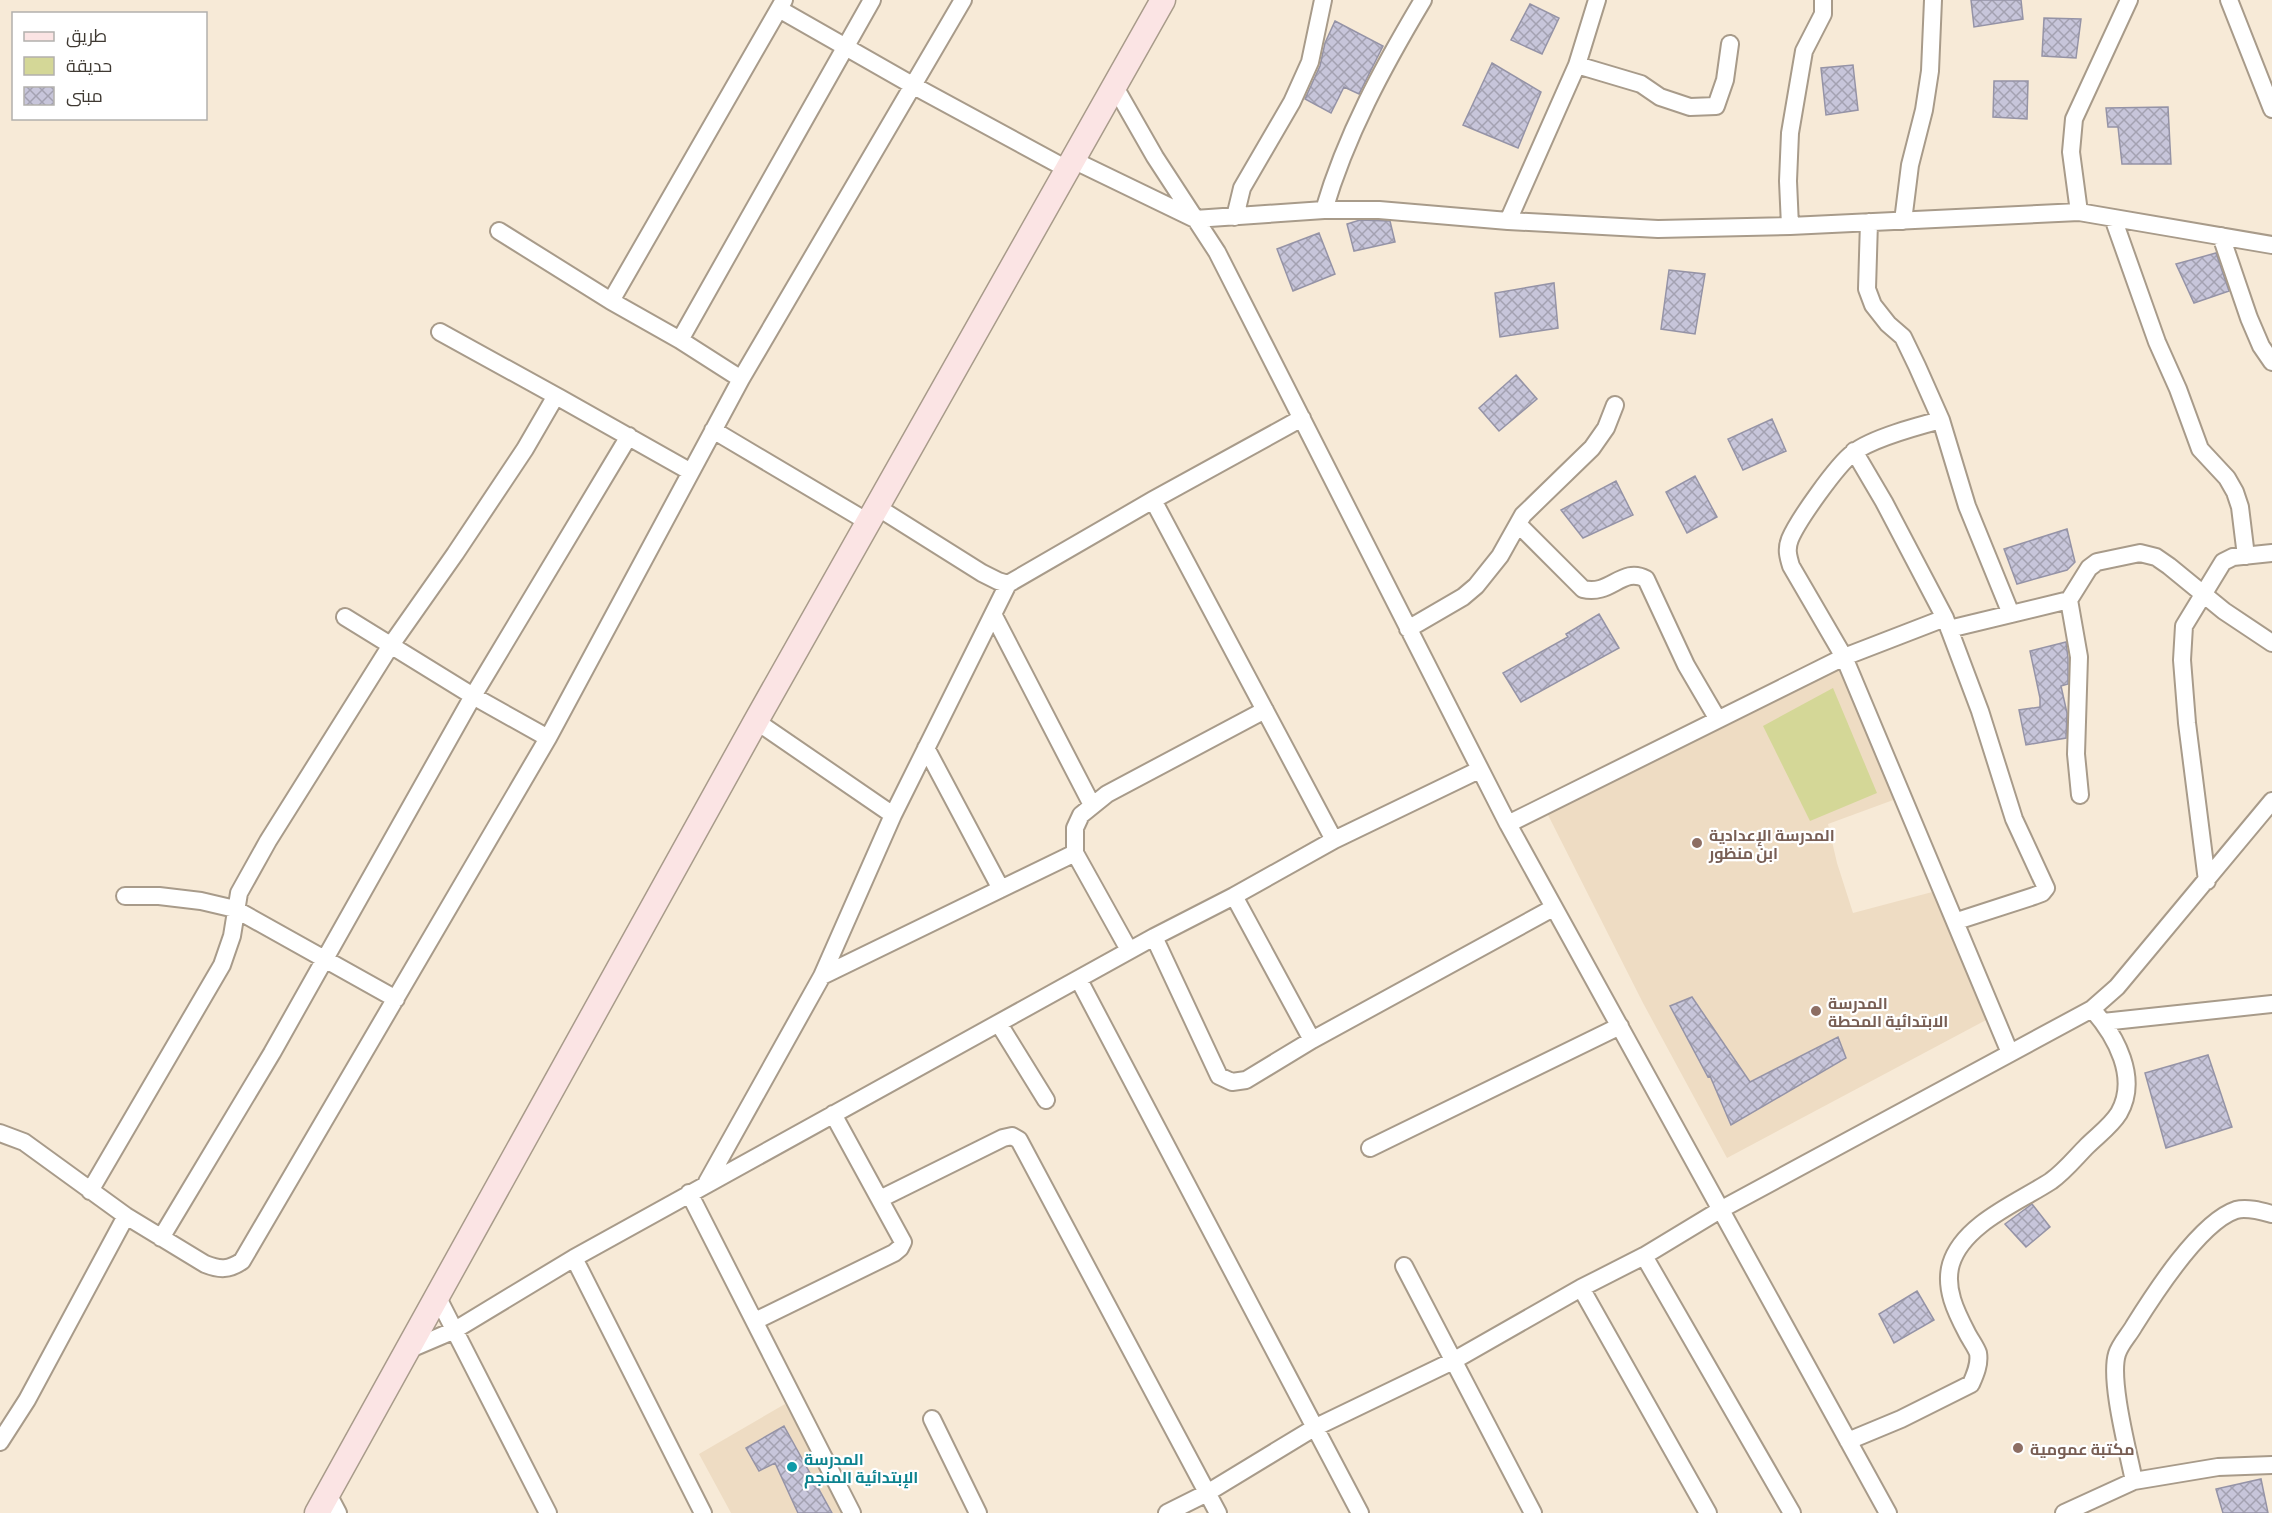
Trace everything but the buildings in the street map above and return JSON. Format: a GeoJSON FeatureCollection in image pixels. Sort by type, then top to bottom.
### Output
{"type":"FeatureCollection","features":[{"type":"Feature","properties":{"kind":"main road"},"geometry":{"type":"LineString","coordinates":[[327,1507],[408,1350],[756,721],[1163,0]]}},
{"type":"Feature","properties":{"kind":"street"},"geometry":{"type":"LineString","coordinates":[[680,340],[872,0]]}},
{"type":"Feature","properties":{"kind":"street"},"geometry":{"type":"LineString","coordinates":[[0,1133],[24,1142],[126,1216],[218,1269],[231,1268],[242,1261],[548,738],[741,379],[963,0]]}},
{"type":"Feature","properties":{"kind":"street"},"geometry":{"type":"LineString","coordinates":[[1235,217],[1242,188],[1292,102],[1311,62],[1323,0]]}},
{"type":"Feature","properties":{"kind":"street"},"geometry":{"type":"LineString","coordinates":[[1324,210],[1347,143],[1375,85],[1423,0]]}},
{"type":"Feature","properties":{"kind":"street"},"geometry":{"type":"LineString","coordinates":[[1508,221],[1577,66],[1597,0]]}},
{"type":"Feature","properties":{"kind":"street"},"geometry":{"type":"LineString","coordinates":[[1790,226],[1788,181],[1790,133],[1804,51],[1823,14],[1822,0]]}},
{"type":"Feature","properties":{"kind":"street"},"geometry":{"type":"LineString","coordinates":[[1903,221],[1910,165],[1924,110],[1930,71],[1933,0]]}},
{"type":"Feature","properties":{"kind":"street"},"geometry":{"type":"LineString","coordinates":[[2079,212],[2071,152],[2074,119],[2129,0]]}},
{"type":"Feature","properties":{"kind":"street"},"geometry":{"type":"LineString","coordinates":[[2229,0],[2272,108]]}},
{"type":"Feature","properties":{"kind":"street"},"geometry":{"type":"LineString","coordinates":[[611,301],[782,4],[845,47],[914,86],[1070,164],[1195,219],[1324,210],[1379,210],[1508,221],[1658,229],[1790,226],[2079,212],[2272,245]]}},
{"type":"Feature","properties":{"kind":"street"},"geometry":{"type":"LineString","coordinates":[[1577,66],[1641,84],[1660,97],[1690,107],[1716,106],[1725,80],[1730,44]]}},
{"type":"Feature","properties":{"kind":"street"},"geometry":{"type":"LineString","coordinates":[[1115,87],[1155,157],[1217,252],[1479,770],[1553,909],[1620,1026],[1888,1513]]}},
{"type":"Feature","properties":{"kind":"street"},"geometry":{"type":"LineString","coordinates":[[2113,218],[2157,342],[2178,389],[2200,449],[2227,478],[2235,492],[2240,507],[2246,556]]}},
{"type":"Feature","properties":{"kind":"street"},"geometry":{"type":"LineString","coordinates":[[1869,222],[1867,290],[1873,305],[1888,324],[1903,337],[1941,420],[1967,506],[2011,614]]}},
{"type":"Feature","properties":{"kind":"street"},"geometry":{"type":"LineString","coordinates":[[499,231],[741,379]]}},
{"type":"Feature","properties":{"kind":"street"},"geometry":{"type":"LineString","coordinates":[[2221,236],[2261,346],[2272,362]]}},
{"type":"Feature","properties":{"kind":"street"},"geometry":{"type":"LineString","coordinates":[[440,332],[691,472]]}},
{"type":"Feature","properties":{"kind":"street"},"geometry":{"type":"LineString","coordinates":[[90,1191],[222,964],[232,936],[239,893],[268,841],[391,645],[495,496],[554,399],[558,397]]}},
{"type":"Feature","properties":{"kind":"street"},"geometry":{"type":"LineString","coordinates":[[1408,629],[1463,597],[1476,586],[1500,555],[1523,514],[1592,448],[1606,428],[1615,405]]}},
{"type":"Feature","properties":{"kind":"street"},"geometry":{"type":"LineString","coordinates":[[706,1184],[822,976],[893,814],[1008,584],[1153,500],[1302,418]]}},
{"type":"Feature","properties":{"kind":"street"},"geometry":{"type":"LineString","coordinates":[[1941,420],[1888,436],[1854,452],[1828,480],[1790,539],[1787,552],[1791,566],[1844,657],[1957,921],[2010,1053]]}},
{"type":"Feature","properties":{"kind":"street"},"geometry":{"type":"LineString","coordinates":[[713,430],[982,573],[1008,584]]}},
{"type":"Feature","properties":{"kind":"street"},"geometry":{"type":"LineString","coordinates":[[161,1238],[326,960],[473,696],[629,436]]}},
{"type":"Feature","properties":{"kind":"street"},"geometry":{"type":"LineString","coordinates":[[1854,452],[1884,502],[1947,623],[1980,711],[2014,819],[2046,888],[2034,896],[1957,921]]}},
{"type":"Feature","properties":{"kind":"street"},"geometry":{"type":"LineString","coordinates":[[1153,500],[1334,840]]}},
{"type":"Feature","properties":{"kind":"street"},"geometry":{"type":"LineString","coordinates":[[1518,524],[1583,589],[1593,592],[1630,576],[1646,579],[1686,665],[1717,718]]}},
{"type":"Feature","properties":{"kind":"street"},"geometry":{"type":"LineString","coordinates":[[2080,795],[2076,754],[2079,657],[2069,600],[2089,568],[2097,562],[2140,553],[2156,557],[2224,611],[2272,643]]}},
{"type":"Feature","properties":{"kind":"street"},"geometry":{"type":"LineString","coordinates":[[2207,881],[2187,723],[2182,660],[2184,627],[2205,596],[2223,562],[2233,557],[2272,553]]}},
{"type":"Feature","properties":{"kind":"street"},"geometry":{"type":"LineString","coordinates":[[1508,824],[1717,718],[1844,657],[1947,623],[2033,610],[2069,600]]}},
{"type":"Feature","properties":{"kind":"street"},"geometry":{"type":"LineString","coordinates":[[993,614],[1092,805]]}},
{"type":"Feature","properties":{"kind":"street"},"geometry":{"type":"LineString","coordinates":[[345,616],[473,696],[548,738]]}},
{"type":"Feature","properties":{"kind":"street"},"geometry":{"type":"LineString","coordinates":[[1129,950],[1075,853],[1075,828],[1092,805],[1107,794],[1265,710]]}},
{"type":"Feature","properties":{"kind":"street"},"geometry":{"type":"LineString","coordinates":[[756,721],[893,814]]}},
{"type":"Feature","properties":{"kind":"street"},"geometry":{"type":"LineString","coordinates":[[926,748],[1001,889]]}},
{"type":"Feature","properties":{"kind":"street"},"geometry":{"type":"LineString","coordinates":[[408,1350],[455,1330],[574,1258],[1079,980],[1129,950],[1234,896],[1334,840],[1479,770]]}},
{"type":"Feature","properties":{"kind":"street"},"geometry":{"type":"LineString","coordinates":[[2097,1016],[2117,987],[2272,801]]}},
{"type":"Feature","properties":{"kind":"street"},"geometry":{"type":"LineString","coordinates":[[822,976],[1075,853]]}},
{"type":"Feature","properties":{"kind":"street"},"geometry":{"type":"LineString","coordinates":[[125,897],[159,896],[201,901],[235,909],[396,999]]}},
{"type":"Feature","properties":{"kind":"street"},"geometry":{"type":"LineString","coordinates":[[1234,896],[1312,1040]]}},
{"type":"Feature","properties":{"kind":"street"},"geometry":{"type":"LineString","coordinates":[[1154,937],[1219,1077],[1232,1082],[1246,1080],[1312,1040],[1553,909]]}},
{"type":"Feature","properties":{"kind":"street"},"geometry":{"type":"LineString","coordinates":[[1079,980],[1360,1513]]}},
{"type":"Feature","properties":{"kind":"street"},"geometry":{"type":"LineString","coordinates":[[1167,1513],[1207,1493],[1314,1428],[1453,1361],[1581,1288],[1644,1256],[1720,1210],[2010,1053],[2097,1016],[2272,1004]]}},
{"type":"Feature","properties":{"kind":"street"},"geometry":{"type":"LineString","coordinates":[[1848,1441],[1901,1419],[1971,1384],[1976,1373],[1978,1353],[1952,1301],[1948,1278],[1952,1262],[1964,1239],[1987,1221],[2053,1179],[2110,1125],[2119,1112],[2127,1094],[2125,1066],[2115,1041],[2097,1016]]}},
{"type":"Feature","properties":{"kind":"street"},"geometry":{"type":"LineString","coordinates":[[999,1024],[1046,1100]]}},
{"type":"Feature","properties":{"kind":"street"},"geometry":{"type":"LineString","coordinates":[[1370,1148],[1620,1026]]}},
{"type":"Feature","properties":{"kind":"street"},"geometry":{"type":"LineString","coordinates":[[755,1321],[900,1248],[903,1242],[833,1114]]}},
{"type":"Feature","properties":{"kind":"street"},"geometry":{"type":"LineString","coordinates":[[880,1199],[1003,1138],[1012,1136],[1019,1140],[1218,1513]]}},
{"type":"Feature","properties":{"kind":"street"},"geometry":{"type":"LineString","coordinates":[[690,1193],[852,1513]]}},
{"type":"Feature","properties":{"kind":"street"},"geometry":{"type":"LineString","coordinates":[[2134,1481],[2114,1376],[2117,1353],[2160,1285],[2222,1216],[2238,1209],[2253,1209],[2272,1214]]}},
{"type":"Feature","properties":{"kind":"street"},"geometry":{"type":"LineString","coordinates":[[0,1442],[27,1400],[126,1216]]}},
{"type":"Feature","properties":{"kind":"street"},"geometry":{"type":"LineString","coordinates":[[1644,1256],[1792,1513]]}},
{"type":"Feature","properties":{"kind":"street"},"geometry":{"type":"LineString","coordinates":[[574,1258],[703,1513]]}},
{"type":"Feature","properties":{"kind":"street"},"geometry":{"type":"LineString","coordinates":[[1404,1266],[1533,1513]]}},
{"type":"Feature","properties":{"kind":"street"},"geometry":{"type":"LineString","coordinates":[[1581,1288],[1708,1513]]}},
{"type":"Feature","properties":{"kind":"street"},"geometry":{"type":"LineString","coordinates":[[438,1298],[548,1513]]}},
{"type":"Feature","properties":{"kind":"street"},"geometry":{"type":"LineString","coordinates":[[932,1419],[978,1513]]}},
{"type":"Feature","properties":{"kind":"street"},"geometry":{"type":"LineString","coordinates":[[2064,1513],[2134,1481],[2218,1467],[2272,1465]]}},
{"type":"Feature","properties":{"kind":"shaded area"},"geometry":{"type":"Polygon","coordinates":[[[1843,665],[1896,799],[1828,824],[1837,863],[1853,913],[1936,891],[1988,1019],[1727,1158],[1643,1003],[1547,813],[1843,665]]]}},
{"type":"Feature","properties":{"kind":"shaded area"},"geometry":{"type":"Polygon","coordinates":[[[785,1404],[845,1513],[731,1513],[699,1454],[785,1404]]]}},
{"type":"Feature","properties":{"kind":"green space"},"geometry":{"type":"Polygon","coordinates":[[[1833,688],[1877,793],[1810,821],[1763,726],[1833,688]]]}},
{"type":"Feature","properties":{"kind":"place","name":"المدرسة الإعدادية ابن منظور"},"geometry":{"type":"Point","coordinates":[1697,843]}},
{"type":"Feature","properties":{"kind":"place","name":"المدرسة الابتدائية المحطة"},"geometry":{"type":"Point","coordinates":[1816,1011]}},
{"type":"Feature","properties":{"kind":"place","name":"مكتبة عمومية"},"geometry":{"type":"Point","coordinates":[2018,1448]}},
{"type":"Feature","properties":{"kind":"place","name":"المدرسة الإبتدائية المنجم"},"geometry":{"type":"Point","coordinates":[792,1467]}}]}
